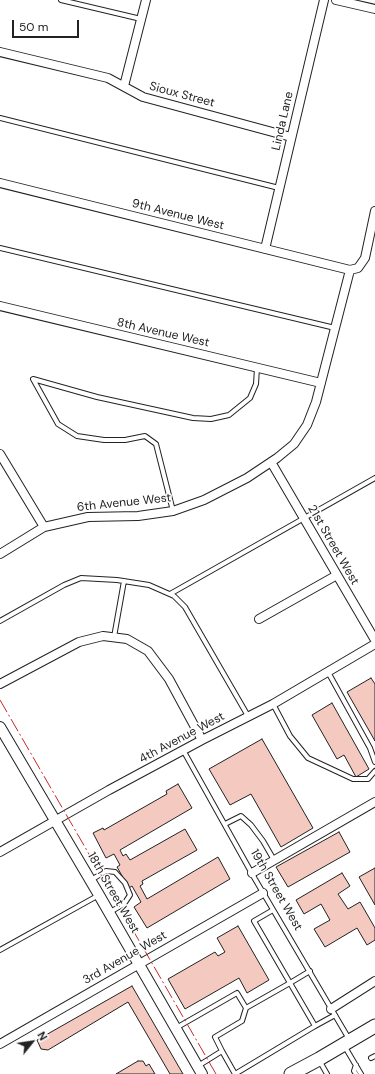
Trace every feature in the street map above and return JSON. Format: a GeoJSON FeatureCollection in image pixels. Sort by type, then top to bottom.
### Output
{"type":"FeatureCollection","features":[{"type":"Feature","properties":{"kind":"main road"},"geometry":{"type":"LineString","coordinates":[[292,1074],[319,1060],[375,1026]]}},
{"type":"Feature","properties":{"kind":"street"},"geometry":{"type":"LineString","coordinates":[[124,86],[146,0]]}},
{"type":"Feature","properties":{"kind":"street","name":"Linda Lane"},"geometry":{"type":"LineString","coordinates":[[265,248],[324,0]]}},
{"type":"Feature","properties":{"kind":"street"},"geometry":{"type":"LineString","coordinates":[[336,0],[375,10]]}},
{"type":"Feature","properties":{"kind":"street","name":"Sioux Street"},"geometry":{"type":"LineString","coordinates":[[0,52],[108,78],[142,97],[291,137]]}},
{"type":"Feature","properties":{"kind":"street","name":"9th Avenue West"},"geometry":{"type":"LineString","coordinates":[[0,183],[350,270]]}},
{"type":"Feature","properties":{"kind":"street"},"geometry":{"type":"LineString","coordinates":[[350,270],[358,268],[365,258],[375,211]]}},
{"type":"Feature","properties":{"kind":"street","name":"6th Avenue West"},"geometry":{"type":"LineString","coordinates":[[0,554],[44,527],[88,517],[138,516],[173,511],[204,500],[247,478],[294,444],[307,425],[316,402],[350,270]]}},
{"type":"Feature","properties":{"kind":"street","name":"8th Avenue West"},"geometry":{"type":"LineString","coordinates":[[0,306],[321,383]]}},
{"type":"Feature","properties":{"kind":"street"},"geometry":{"type":"LineString","coordinates":[[0,454],[44,527]]}},
{"type":"Feature","properties":{"kind":"street","name":"21st Street West"},"geometry":{"type":"LineString","coordinates":[[271,462],[375,640]]}},
{"type":"Feature","properties":{"kind":"street"},"geometry":{"type":"LineString","coordinates":[[259,619],[337,575]]}},
{"type":"Feature","properties":{"kind":"street"},"geometry":{"type":"LineString","coordinates":[[0,684],[79,642],[103,636],[127,639],[148,651],[169,679],[202,740]]}},
{"type":"Feature","properties":{"kind":"street","name":"4th Avenue West"},"geometry":{"type":"LineString","coordinates":[[0,852],[183,750],[273,704],[375,644]]}},
{"type":"Feature","properties":{"kind":"street","name":"18th Street West"},"geometry":{"type":"LineString","coordinates":[[0,727],[200,1070]]}},
{"type":"Feature","properties":{"kind":"street"},"geometry":{"type":"LineString","coordinates":[[252,873],[375,802]]}},
{"type":"Feature","properties":{"kind":"street","name":"3rd Avenue West"},"geometry":{"type":"LineString","coordinates":[[0,1044],[263,893]]}},
{"type":"Feature","properties":{"kind":"street"},"geometry":{"type":"LineString","coordinates":[[333,1012],[375,981]]}},
{"type":"Feature","properties":{"kind":"lane"},"geometry":{"type":"LineString","coordinates":[[61,0],[141,19]]}},
{"type":"Feature","properties":{"kind":"lane"},"geometry":{"type":"LineString","coordinates":[[0,118],[279,188]]}},
{"type":"Feature","properties":{"kind":"lane"},"geometry":{"type":"LineString","coordinates":[[0,248],[335,328]]}},
{"type":"Feature","properties":{"kind":"lane"},"geometry":{"type":"LineString","coordinates":[[173,511],[156,444],[145,436],[125,440],[104,440],[78,436],[58,424],[33,379],[97,396],[193,418],[211,419],[229,415],[250,398],[256,384],[257,368]]}},
{"type":"Feature","properties":{"kind":"lane"},"geometry":{"type":"LineString","coordinates":[[170,594],[375,478]]}},
{"type":"Feature","properties":{"kind":"lane"},"geometry":{"type":"LineString","coordinates":[[0,621],[64,585],[81,578],[124,581],[149,585],[174,596],[185,607],[248,717]]}},
{"type":"Feature","properties":{"kind":"lane"},"geometry":{"type":"LineString","coordinates":[[114,637],[124,581]]}},
{"type":"Feature","properties":{"kind":"lane"},"geometry":{"type":"LineString","coordinates":[[328,672],[370,748],[375,762]]}},
{"type":"Feature","properties":{"kind":"lane"},"geometry":{"type":"LineString","coordinates":[[273,704],[290,736],[308,758],[353,779],[368,779],[375,771]]}},
{"type":"Feature","properties":{"kind":"lane","name":"19th Street West"},"geometry":{"type":"LineString","coordinates":[[183,750],[263,893],[333,1012],[361,1074]]}},
{"type":"Feature","properties":{"kind":"lane"},"geometry":{"type":"LineString","coordinates":[[225,824],[241,816],[251,825],[263,840],[274,860]]}},
{"type":"Feature","properties":{"kind":"lane"},"geometry":{"type":"LineString","coordinates":[[90,880],[106,871],[115,872],[125,883],[130,895],[124,904],[109,912]]}},
{"type":"Feature","properties":{"kind":"lane"},"geometry":{"type":"LineString","coordinates":[[0,950],[99,895]]}},
{"type":"Feature","properties":{"kind":"lane"},"geometry":{"type":"LineString","coordinates":[[273,910],[254,921],[315,1026]]}},
{"type":"Feature","properties":{"kind":"lane"},"geometry":{"type":"LineString","coordinates":[[310,972],[246,1008],[242,1021],[215,1037],[235,1074],[315,1026],[333,1012]]}},
{"type":"Feature","properties":{"kind":"lane"},"geometry":{"type":"LineString","coordinates":[[175,1028],[237,993],[246,1008]]}},
{"type":"Feature","properties":{"kind":"lane"},"geometry":{"type":"LineString","coordinates":[[200,1070],[222,1051]]}},
{"type":"Feature","properties":{"kind":"lane"},"geometry":{"type":"LineString","coordinates":[[319,1060],[327,1074]]}},
{"type":"Feature","properties":{"kind":"lane"},"geometry":{"type":"LineString","coordinates":[[356,1065],[354,1071],[356,1074]]}},
{"type":"Feature","properties":{"kind":"building"},"geometry":{"type":"Polygon","coordinates":[[[371,678],[375,684],[375,741],[347,692],[371,678]]]}},
{"type":"Feature","properties":{"kind":"building"},"geometry":{"type":"Polygon","coordinates":[[[332,703],[369,769],[356,777],[344,755],[337,759],[312,715],[332,703]]]}},
{"type":"Feature","properties":{"kind":"building"},"geometry":{"type":"Polygon","coordinates":[[[262,739],[313,828],[281,847],[251,794],[230,805],[209,769],[262,739]]]}},
{"type":"Feature","properties":{"kind":"building"},"geometry":{"type":"Polygon","coordinates":[[[178,784],[192,808],[120,850],[123,856],[126,854],[130,860],[185,829],[197,850],[142,881],[143,884],[140,886],[147,899],[218,857],[230,879],[147,928],[134,907],[141,902],[132,886],[129,888],[117,867],[120,865],[114,854],[106,858],[93,833],[103,828],[104,830],[167,794],[166,791],[178,784]]]}},
{"type":"Feature","properties":{"kind":"building"},"geometry":{"type":"Polygon","coordinates":[[[339,832],[350,852],[288,887],[276,867],[339,832]]]}},
{"type":"Feature","properties":{"kind":"building"},"geometry":{"type":"Polygon","coordinates":[[[375,868],[375,905],[359,877],[375,868]]]}},
{"type":"Feature","properties":{"kind":"building"},"geometry":{"type":"Polygon","coordinates":[[[342,873],[350,886],[338,894],[348,909],[360,902],[375,928],[375,940],[367,945],[357,928],[325,947],[314,929],[330,920],[321,904],[304,914],[296,900],[342,873]]]}},
{"type":"Feature","properties":{"kind":"building"},"geometry":{"type":"Polygon","coordinates":[[[238,926],[269,980],[247,993],[239,978],[185,1009],[168,979],[215,952],[218,956],[225,952],[217,938],[238,926]]]}},
{"type":"Feature","properties":{"kind":"building"},"geometry":{"type":"Polygon","coordinates":[[[132,986],[183,1074],[170,1074],[128,1002],[48,1050],[41,1049],[37,1040],[132,986]]]}},
{"type":"Feature","properties":{"kind":"building"},"geometry":{"type":"Polygon","coordinates":[[[138,1061],[143,1061],[146,1066],[149,1064],[155,1074],[116,1074],[138,1061]]]}},
{"type":"Feature","properties":{"kind":"power"},"geometry":{"type":"LineString","coordinates":[[0,700],[216,1074]]}}]}
